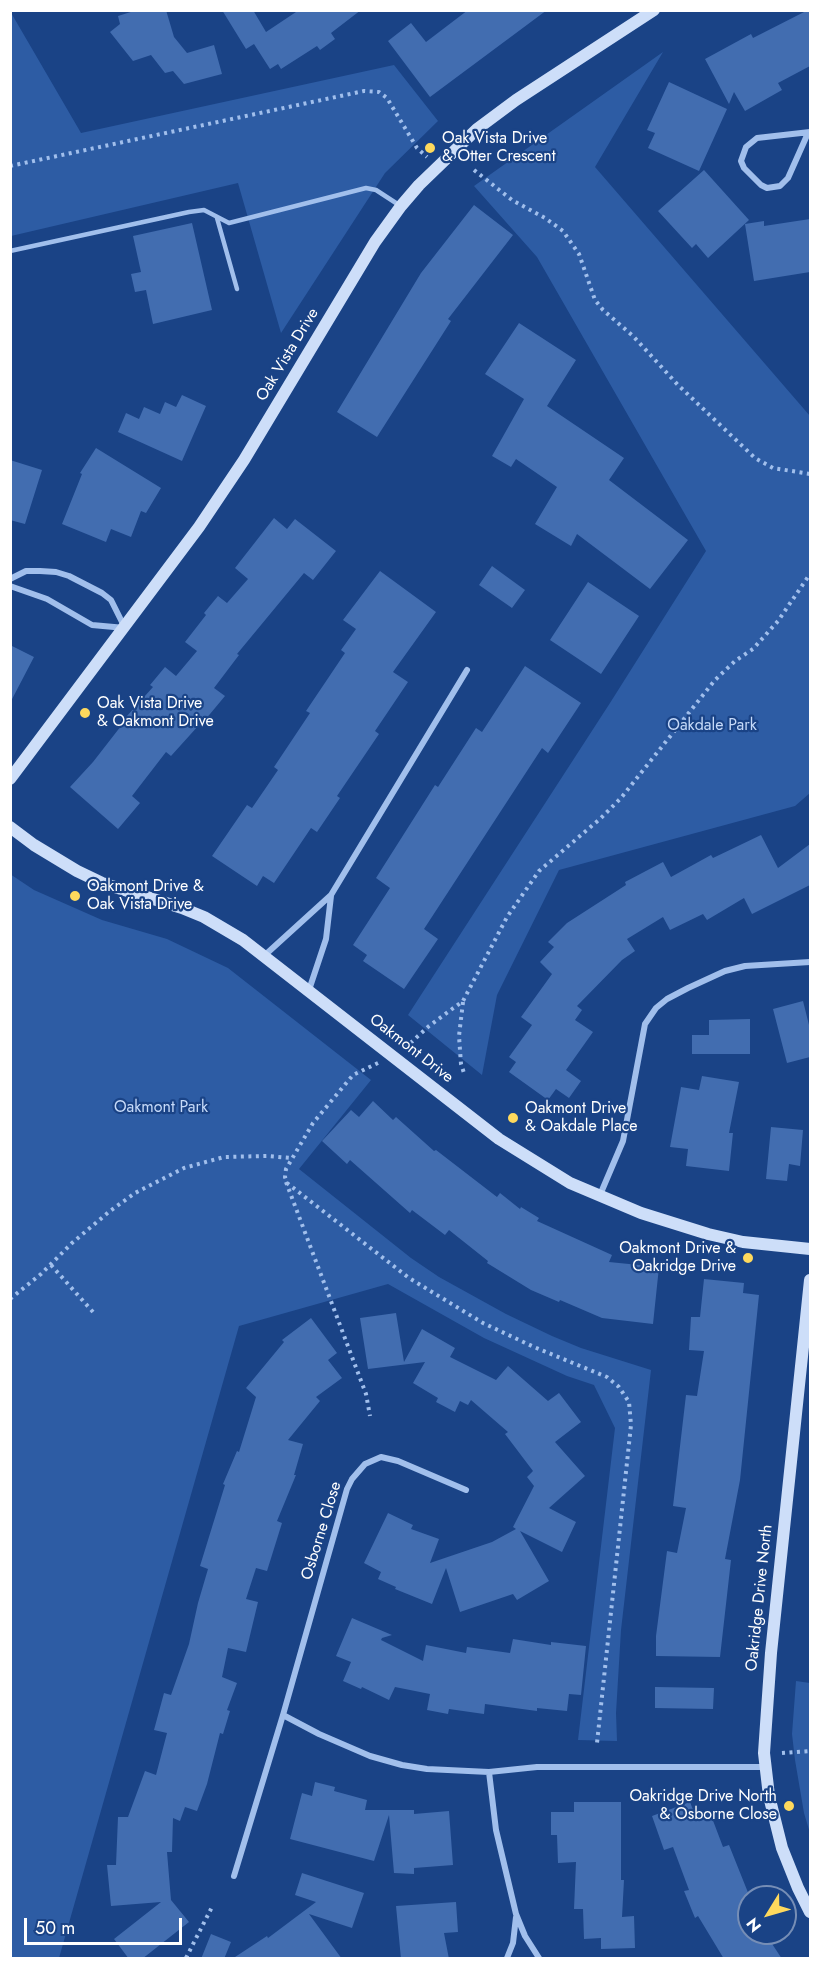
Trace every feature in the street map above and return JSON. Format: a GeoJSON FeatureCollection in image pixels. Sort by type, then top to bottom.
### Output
{"type":"FeatureCollection","features":[{"type":"Feature","properties":{"kind":"street","name":"Oak Vista Drive"},"geometry":{"type":"LineString","coordinates":[[10,780],[181,552],[244,460],[375,242],[401,206],[439,165],[485,123],[516,100],[654,10]]}},
{"type":"Feature","properties":{"kind":"street"},"geometry":{"type":"LineString","coordinates":[[809,133],[789,178],[780,186],[767,188],[761,185],[744,168],[741,161],[746,147],[757,138],[809,133]]}},
{"type":"Feature","properties":{"kind":"street"},"geometry":{"type":"LineString","coordinates":[[10,579],[26,572],[40,571],[69,576],[111,600],[125,628]]}},
{"type":"Feature","properties":{"kind":"street"},"geometry":{"type":"LineString","coordinates":[[10,586],[47,599],[92,625],[125,628]]}},
{"type":"Feature","properties":{"kind":"street"},"geometry":{"type":"LineString","coordinates":[[265,955],[331,895],[467,670]]}},
{"type":"Feature","properties":{"kind":"street","name":"Oakmont Drive"},"geometry":{"type":"LineString","coordinates":[[10,827],[77,872],[102,883],[204,917],[243,940],[499,1139],[545,1169],[599,1196],[674,1224],[743,1242],[810,1249]]}},
{"type":"Feature","properties":{"kind":"street"},"geometry":{"type":"LineString","coordinates":[[309,990],[326,939],[331,895]]}},
{"type":"Feature","properties":{"kind":"street"},"geometry":{"type":"LineString","coordinates":[[599,1196],[623,1141],[645,1024],[656,1008],[667,999],[724,971],[745,966],[810,962]]}},
{"type":"Feature","properties":{"kind":"street","name":"Oakridge Drive North"},"geometry":{"type":"LineString","coordinates":[[810,1280],[771,1653],[764,1753],[769,1796],[782,1848],[810,1912]]}},
{"type":"Feature","properties":{"kind":"street","name":"Osborne Close"},"geometry":{"type":"LineString","coordinates":[[234,1876],[283,1715],[347,1489],[358,1471],[374,1459],[388,1458],[466,1490]]}},
{"type":"Feature","properties":{"kind":"street"},"geometry":{"type":"LineString","coordinates":[[283,1715],[327,1738],[386,1761],[428,1770],[489,1772],[537,1767],[765,1767]]}},
{"type":"Feature","properties":{"kind":"street"},"geometry":{"type":"LineString","coordinates":[[489,1772],[496,1830],[516,1914],[525,1936],[539,1959]]}},
{"type":"Feature","properties":{"kind":"street"},"geometry":{"type":"LineString","coordinates":[[507,1959],[513,1943],[516,1914]]}},
{"type":"Feature","properties":{"kind":"lane"},"geometry":{"type":"LineString","coordinates":[[10,251],[204,210],[229,223],[366,188],[376,190],[401,206]]}},
{"type":"Feature","properties":{"kind":"lane"},"geometry":{"type":"LineString","coordinates":[[217,218],[237,289]]}},
{"type":"Feature","properties":{"kind":"path"},"geometry":{"type":"LineString","coordinates":[[10,166],[364,91],[379,92],[387,98],[417,148],[424,155]]}},
{"type":"Feature","properties":{"kind":"path"},"geometry":{"type":"LineString","coordinates":[[474,170],[512,200],[563,231],[579,254],[596,300],[603,310],[633,336],[678,385],[755,458],[773,468],[808,474]]}},
{"type":"Feature","properties":{"kind":"path"},"geometry":{"type":"LineString","coordinates":[[465,1076],[461,1064],[459,1036],[464,1001],[507,916],[538,871],[601,818],[621,798],[716,680],[753,649],[778,621],[810,574]]}},
{"type":"Feature","properties":{"kind":"path"},"geometry":{"type":"LineString","coordinates":[[411,1044],[429,1026],[464,1001]]}},
{"type":"Feature","properties":{"kind":"path"},"geometry":{"type":"LineString","coordinates":[[370,1416],[366,1394],[285,1177],[291,1158],[313,1123],[353,1075],[375,1065]]}},
{"type":"Feature","properties":{"kind":"path"},"geometry":{"type":"LineString","coordinates":[[10,1299],[118,1205],[135,1193],[184,1168],[224,1157],[291,1158]]}},
{"type":"Feature","properties":{"kind":"path"},"geometry":{"type":"LineString","coordinates":[[285,1177],[292,1188],[409,1278],[483,1323],[607,1377],[619,1387],[629,1402],[631,1425],[597,1743]]}},
{"type":"Feature","properties":{"kind":"path"},"geometry":{"type":"LineString","coordinates":[[51,1265],[93,1312]]}},
{"type":"Feature","properties":{"kind":"path"},"geometry":{"type":"LineString","coordinates":[[782,1753],[810,1751]]}},
{"type":"Feature","properties":{"kind":"path"},"geometry":{"type":"LineString","coordinates":[[186,1959],[213,1905]]}},
{"type":"Feature","properties":{"kind":"green space"},"geometry":{"type":"Polygon","coordinates":[[[10,11],[81,133],[394,65],[438,121],[385,173],[281,333],[238,183],[11,236],[10,11]]]}},
{"type":"Feature","properties":{"kind":"green space","name":"Oakdale Park"},"geometry":{"type":"Polygon","coordinates":[[[663,52],[595,167],[810,416],[810,793],[795,806],[559,870],[497,995],[482,1075],[408,1015],[706,551],[537,257],[474,186],[663,52]]]}},
{"type":"Feature","properties":{"kind":"green space","name":"Oakmont Park"},"geometry":{"type":"Polygon","coordinates":[[[10,874],[34,890],[102,920],[167,939],[228,968],[371,1080],[299,1169],[411,1258],[439,1277],[552,1336],[581,1348],[651,1370],[621,1630],[616,1713],[617,1741],[578,1740],[615,1428],[594,1385],[567,1376],[484,1338],[388,1284],[239,1326],[59,1958],[10,1958],[10,874]]]}},
{"type":"Feature","properties":{"kind":"green space"},"geometry":{"type":"Polygon","coordinates":[[[796,1681],[810,1683],[810,1833],[804,1813],[792,1734],[796,1681]]]}},
{"type":"Feature","properties":{"kind":"building"},"geometry":{"type":"Polygon","coordinates":[[[137,10],[166,10],[174,37],[187,53],[214,45],[222,74],[184,84],[173,71],[165,73],[151,55],[133,61],[110,32],[120,24],[118,16],[137,10]]]}},
{"type":"Feature","properties":{"kind":"building"},"geometry":{"type":"Polygon","coordinates":[[[222,10],[253,10],[266,32],[299,10],[361,10],[331,33],[335,39],[320,50],[317,46],[281,69],[278,64],[270,69],[254,44],[246,49],[222,10]]]}},
{"type":"Feature","properties":{"kind":"building"},"geometry":{"type":"Polygon","coordinates":[[[468,10],[547,10],[430,97],[388,41],[411,23],[426,42],[468,10]]]}},
{"type":"Feature","properties":{"kind":"building"},"geometry":{"type":"Polygon","coordinates":[[[810,10],[810,66],[778,83],[782,90],[745,111],[734,92],[729,104],[705,59],[751,34],[753,38],[810,10]]]}},
{"type":"Feature","properties":{"kind":"building"},"geometry":{"type":"Polygon","coordinates":[[[669,82],[727,109],[699,171],[648,148],[655,133],[647,130],[669,82]]]}},
{"type":"Feature","properties":{"kind":"building"},"geometry":{"type":"Polygon","coordinates":[[[704,170],[749,220],[708,258],[696,244],[692,248],[658,211],[704,170]]]}},
{"type":"Feature","properties":{"kind":"building"},"geometry":{"type":"Polygon","coordinates":[[[474,205],[513,235],[448,319],[451,321],[377,437],[337,412],[421,273],[474,205]]]}},
{"type":"Feature","properties":{"kind":"building"},"geometry":{"type":"Polygon","coordinates":[[[810,219],[810,272],[754,281],[745,224],[764,221],[764,226],[810,219]]]}},
{"type":"Feature","properties":{"kind":"building"},"geometry":{"type":"Polygon","coordinates":[[[192,223],[212,310],[153,324],[146,290],[135,292],[131,274],[141,272],[133,236],[192,223]]]}},
{"type":"Feature","properties":{"kind":"building"},"geometry":{"type":"Polygon","coordinates":[[[519,323],[576,360],[547,406],[624,458],[609,480],[688,540],[650,589],[577,534],[571,546],[535,524],[557,487],[516,459],[511,467],[492,456],[524,399],[485,374],[519,323]]]}},
{"type":"Feature","properties":{"kind":"building"},"geometry":{"type":"Polygon","coordinates":[[[182,395],[206,406],[182,461],[118,432],[126,413],[139,419],[144,407],[160,414],[165,402],[176,407],[182,395]]]}},
{"type":"Feature","properties":{"kind":"building"},"geometry":{"type":"Polygon","coordinates":[[[96,448],[161,488],[146,513],[141,511],[131,537],[111,529],[106,542],[62,524],[82,474],[80,473],[96,448]]]}},
{"type":"Feature","properties":{"kind":"building"},"geometry":{"type":"Polygon","coordinates":[[[10,460],[42,470],[25,524],[10,520],[10,460]]]}},
{"type":"Feature","properties":{"kind":"building"},"geometry":{"type":"Polygon","coordinates":[[[274,518],[287,529],[295,519],[336,551],[313,580],[304,573],[237,654],[239,655],[214,688],[225,696],[171,756],[166,752],[132,796],[140,803],[118,829],[70,787],[153,687],[150,685],[165,667],[176,676],[197,651],[185,642],[218,596],[227,603],[248,579],[235,568],[274,518]]]}},
{"type":"Feature","properties":{"kind":"building"},"geometry":{"type":"Polygon","coordinates":[[[492,566],[525,590],[512,608],[479,585],[492,566]]]}},
{"type":"Feature","properties":{"kind":"building"},"geometry":{"type":"Polygon","coordinates":[[[380,571],[436,612],[393,672],[408,682],[375,731],[379,734],[337,796],[340,798],[317,832],[311,828],[274,883],[263,876],[257,886],[212,856],[247,805],[252,808],[278,770],[274,767],[310,713],[306,711],[345,653],[341,650],[356,629],[343,620],[380,571]]]}},
{"type":"Feature","properties":{"kind":"building"},"geometry":{"type":"Polygon","coordinates":[[[588,582],[639,616],[601,674],[550,640],[588,582]]]}},
{"type":"Feature","properties":{"kind":"building"},"geometry":{"type":"Polygon","coordinates":[[[10,645],[34,657],[10,703],[10,645]]]}},
{"type":"Feature","properties":{"kind":"building"},"geometry":{"type":"Polygon","coordinates":[[[525,666],[581,703],[548,753],[542,748],[424,929],[438,939],[404,989],[363,961],[367,955],[353,945],[390,888],[376,878],[435,785],[438,787],[476,728],[482,732],[525,666]]]}},
{"type":"Feature","properties":{"kind":"building"},"geometry":{"type":"Polygon","coordinates":[[[761,835],[778,868],[810,844],[810,885],[752,914],[744,898],[707,920],[703,914],[670,930],[663,917],[627,939],[635,951],[622,960],[577,1006],[582,1010],[575,1020],[593,1032],[566,1070],[581,1081],[569,1098],[556,1089],[548,1100],[509,1072],[516,1062],[509,1057],[532,1025],[521,1017],[552,974],[540,962],[554,947],[548,942],[567,923],[626,885],[625,882],[663,862],[671,877],[711,855],[713,858],[761,835]]]}},
{"type":"Feature","properties":{"kind":"building"},"geometry":{"type":"Polygon","coordinates":[[[803,1001],[810,1029],[810,1057],[787,1063],[773,1009],[803,1001]]]}},
{"type":"Feature","properties":{"kind":"building"},"geometry":{"type":"Polygon","coordinates":[[[750,1019],[750,1054],[692,1054],[692,1035],[709,1035],[709,1020],[750,1019]]]}},
{"type":"Feature","properties":{"kind":"building"},"geometry":{"type":"Polygon","coordinates":[[[702,1076],[739,1082],[729,1133],[733,1133],[729,1171],[686,1166],[688,1149],[670,1147],[681,1087],[699,1090],[702,1076]]]}},
{"type":"Feature","properties":{"kind":"building"},"geometry":{"type":"Polygon","coordinates":[[[373,1101],[393,1120],[396,1117],[434,1151],[436,1150],[497,1197],[500,1193],[520,1209],[521,1207],[539,1218],[537,1221],[612,1255],[609,1262],[659,1267],[653,1324],[602,1318],[531,1290],[487,1263],[488,1261],[449,1230],[445,1235],[412,1210],[410,1213],[350,1160],[347,1164],[322,1141],[351,1110],[359,1117],[373,1101]]]}},
{"type":"Feature","properties":{"kind":"building"},"geometry":{"type":"Polygon","coordinates":[[[771,1127],[803,1130],[800,1166],[789,1164],[787,1181],[766,1179],[771,1127]]]}},
{"type":"Feature","properties":{"kind":"building"},"geometry":{"type":"Polygon","coordinates":[[[704,1279],[744,1283],[743,1293],[759,1295],[740,1480],[725,1559],[731,1560],[720,1657],[656,1656],[656,1636],[667,1551],[677,1553],[686,1508],[673,1506],[686,1395],[697,1396],[704,1351],[689,1350],[691,1317],[700,1317],[704,1279]]]}},
{"type":"Feature","properties":{"kind":"building"},"geometry":{"type":"Polygon","coordinates":[[[396,1313],[404,1362],[422,1329],[455,1348],[450,1357],[496,1380],[508,1366],[548,1401],[559,1393],[581,1422],[555,1442],[585,1476],[549,1508],[576,1522],[562,1552],[520,1531],[549,1581],[517,1600],[513,1594],[460,1612],[446,1568],[432,1604],[395,1589],[396,1587],[378,1579],[381,1572],[364,1563],[388,1513],[413,1525],[411,1529],[439,1539],[430,1563],[492,1542],[516,1529],[513,1527],[534,1486],[527,1477],[533,1471],[505,1434],[508,1432],[471,1400],[468,1405],[460,1401],[455,1412],[436,1402],[438,1398],[413,1383],[425,1362],[368,1369],[360,1318],[396,1313]]]}},
{"type":"Feature","properties":{"kind":"building"},"geometry":{"type":"Polygon","coordinates":[[[311,1318],[337,1353],[328,1360],[342,1378],[316,1397],[320,1401],[288,1440],[303,1444],[294,1475],[296,1475],[277,1521],[282,1523],[267,1571],[256,1568],[246,1599],[258,1602],[246,1652],[228,1648],[222,1677],[237,1683],[227,1710],[230,1711],[223,1734],[220,1733],[207,1784],[197,1811],[185,1807],[180,1821],[173,1818],[172,1852],[167,1852],[171,1900],[189,1922],[142,1959],[129,1959],[114,1939],[161,1902],[111,1906],[107,1865],[116,1865],[118,1817],[128,1817],[145,1771],[156,1775],[167,1733],[154,1730],[164,1693],[171,1695],[189,1644],[208,1569],[200,1566],[225,1485],[223,1484],[237,1451],[239,1452],[256,1397],[246,1388],[284,1342],[282,1340],[311,1318]]]}},
{"type":"Feature","properties":{"kind":"building"},"geometry":{"type":"Polygon","coordinates":[[[352,1618],[392,1635],[381,1640],[423,1661],[426,1645],[466,1653],[467,1647],[510,1653],[513,1639],[551,1645],[551,1642],[586,1646],[581,1695],[569,1694],[567,1711],[537,1708],[537,1711],[485,1704],[484,1714],[449,1709],[448,1714],[427,1710],[430,1694],[395,1687],[389,1700],[343,1681],[351,1662],[336,1656],[352,1618]]]}},
{"type":"Feature","properties":{"kind":"building"},"geometry":{"type":"Polygon","coordinates":[[[655,1687],[714,1688],[713,1709],[655,1708],[655,1687]]]}},
{"type":"Feature","properties":{"kind":"building"},"geometry":{"type":"Polygon","coordinates":[[[315,1782],[335,1787],[334,1791],[367,1800],[365,1810],[414,1810],[414,1814],[449,1811],[453,1865],[414,1868],[414,1874],[394,1873],[389,1815],[374,1861],[290,1839],[302,1793],[312,1796],[315,1782]]]}},
{"type":"Feature","properties":{"kind":"building"},"geometry":{"type":"Polygon","coordinates":[[[574,1802],[621,1802],[621,1880],[624,1880],[622,1917],[634,1916],[635,1948],[601,1949],[601,1938],[584,1939],[583,1909],[574,1909],[576,1862],[558,1863],[557,1835],[551,1835],[551,1812],[574,1812],[574,1802]]]}},
{"type":"Feature","properties":{"kind":"building"},"geometry":{"type":"Polygon","coordinates":[[[690,1802],[695,1815],[709,1810],[723,1847],[729,1845],[745,1885],[737,1885],[737,1945],[773,1945],[782,1959],[724,1959],[698,1916],[695,1918],[684,1891],[689,1890],[673,1847],[664,1850],[652,1816],[690,1802]]]}},
{"type":"Feature","properties":{"kind":"building"},"geometry":{"type":"Polygon","coordinates":[[[302,1873],[364,1893],[352,1928],[309,1914],[342,1959],[232,1959],[267,1936],[268,1938],[316,1902],[295,1895],[302,1873]]]}},
{"type":"Feature","properties":{"kind":"building"},"geometry":{"type":"Polygon","coordinates":[[[456,1902],[458,1932],[444,1933],[449,1959],[401,1959],[396,1906],[456,1902]]]}},
{"type":"Feature","properties":{"kind":"building"},"geometry":{"type":"Polygon","coordinates":[[[211,1934],[231,1942],[224,1959],[201,1959],[211,1934]]]}},
{"type":"Feature","properties":{"kind":"place","name":"Oak Vista Drive & Otter Crescent"},"geometry":{"type":"Point","coordinates":[430,148]}},
{"type":"Feature","properties":{"kind":"place","name":"Oak Vista Drive & Oakmont Drive"},"geometry":{"type":"Point","coordinates":[85,713]}},
{"type":"Feature","properties":{"kind":"place","name":"Oakmont Drive & Oak Vista Drive"},"geometry":{"type":"Point","coordinates":[75,896]}},
{"type":"Feature","properties":{"kind":"place","name":"Oakmont Drive & Oakdale Place"},"geometry":{"type":"Point","coordinates":[513,1118]}},
{"type":"Feature","properties":{"kind":"place","name":"Oakmont Drive & Oakridge Drive"},"geometry":{"type":"Point","coordinates":[748,1258]}},
{"type":"Feature","properties":{"kind":"place","name":"Oakridge Drive North & Osborne Close"},"geometry":{"type":"Point","coordinates":[789,1806]}}]}
